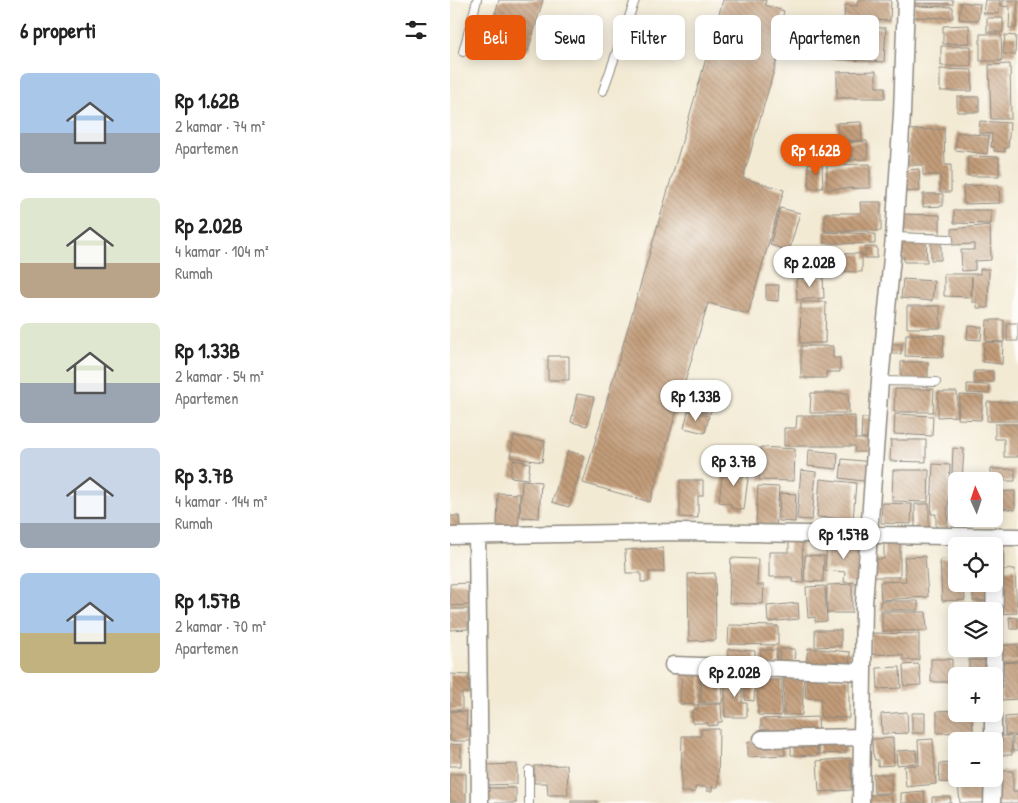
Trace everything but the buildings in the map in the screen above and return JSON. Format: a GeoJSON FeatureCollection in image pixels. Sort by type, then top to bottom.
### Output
{"type":"FeatureCollection","features":[{"type":"Feature","properties":{"kind":"street"},"geometry":{"type":"LineString","coordinates":[[861,803],[864,604],[871,533],[880,381],[894,237],[902,114],[906,0]]}},
{"type":"Feature","properties":{"kind":"street"},"geometry":{"type":"LineString","coordinates":[[450,536],[679,532],[871,533],[1018,537]]}},
{"type":"Feature","properties":{"kind":"street"},"geometry":{"type":"LineString","coordinates":[[477,536],[480,803]]}},
{"type":"Feature","properties":{"kind":"street"},"geometry":{"type":"LineString","coordinates":[[994,667],[995,536]]}},
{"type":"Feature","properties":{"kind":"street"},"geometry":{"type":"LineString","coordinates":[[673,666],[862,672]]}},
{"type":"Feature","properties":{"kind":"street"},"geometry":{"type":"LineString","coordinates":[[762,739],[863,737]]}},
{"type":"Feature","properties":{"kind":"street"},"geometry":{"type":"LineString","coordinates":[[992,787],[992,803]]}},
{"type":"Feature","properties":{"kind":"lane"},"geometry":{"type":"LineString","coordinates":[[463,52],[477,0]]}},
{"type":"Feature","properties":{"kind":"lane"},"geometry":{"type":"LineString","coordinates":[[603,91],[635,0]]}},
{"type":"Feature","properties":{"kind":"lane"},"geometry":{"type":"LineString","coordinates":[[894,237],[949,239]]}},
{"type":"Feature","properties":{"kind":"lane"},"geometry":{"type":"LineString","coordinates":[[880,381],[936,382]]}},
{"type":"Feature","properties":{"kind":"lane"},"geometry":{"type":"LineString","coordinates":[[529,770],[529,803]]}}]}
